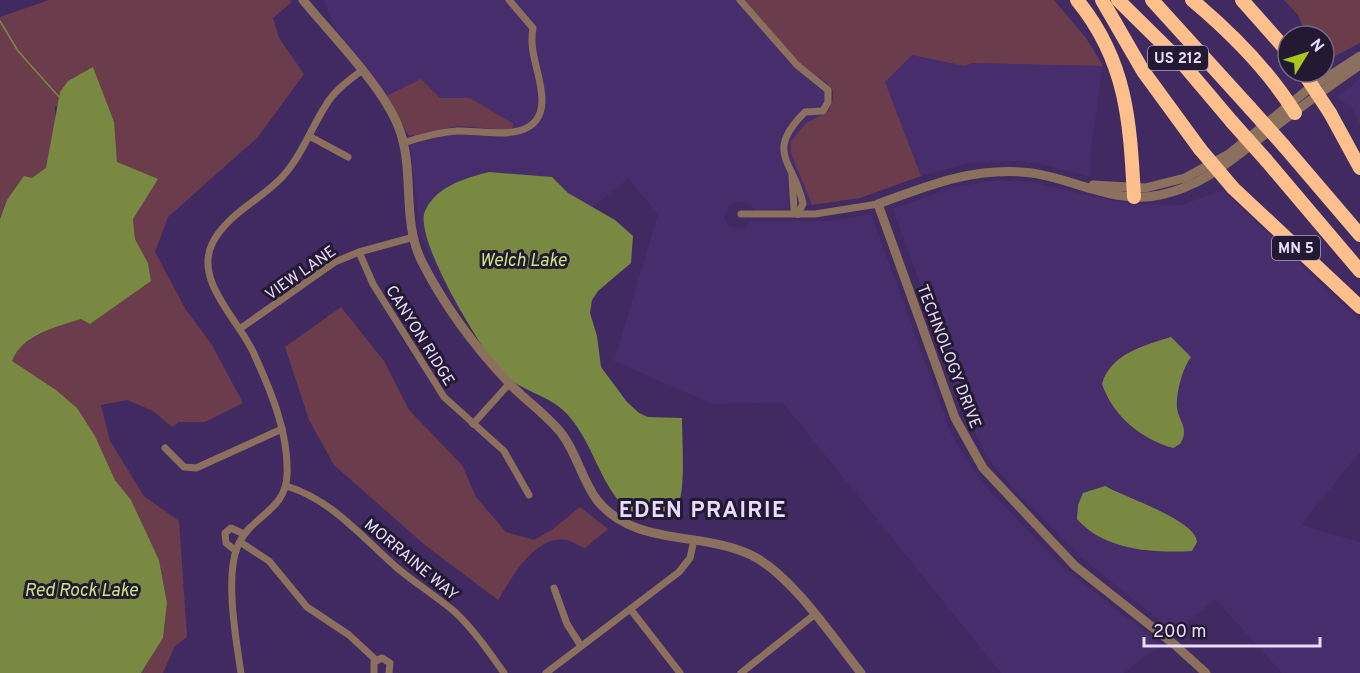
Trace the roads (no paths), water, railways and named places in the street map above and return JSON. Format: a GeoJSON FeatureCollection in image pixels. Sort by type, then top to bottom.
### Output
{"type":"FeatureCollection","features":[{"type":"Feature","properties":{"kind":"highway"},"geometry":{"type":"LineString","coordinates":[[1077,0],[1105,42],[1122,85],[1131,130],[1134,192]]}},
{"type":"Feature","properties":{"kind":"highway","name":"MN 5"},"geometry":{"type":"LineString","coordinates":[[1102,0],[1165,104],[1200,149],[1233,188],[1360,307]]}},
{"type":"Feature","properties":{"kind":"highway","name":"US 212"},"geometry":{"type":"LineString","coordinates":[[1118,0],[1176,56],[1360,271]]}},
{"type":"Feature","properties":{"kind":"highway","name":"US 212"},"geometry":{"type":"LineString","coordinates":[[1152,0],[1284,146],[1360,235]]}},
{"type":"Feature","properties":{"kind":"highway"},"geometry":{"type":"LineString","coordinates":[[1192,0],[1230,36],[1292,109]]}},
{"type":"Feature","properties":{"kind":"highway"},"geometry":{"type":"LineString","coordinates":[[1242,0],[1276,38]]}},
{"type":"Feature","properties":{"kind":"highway"},"geometry":{"type":"LineString","coordinates":[[1311,84],[1330,113],[1360,168]]}},
{"type":"Feature","properties":{"kind":"street"},"geometry":{"type":"LineString","coordinates":[[303,0],[389,108],[403,143],[414,237],[421,260],[482,354],[509,384],[560,432],[596,498],[614,516],[647,531],[725,545],[760,560],[780,576],[861,673]]}},
{"type":"Feature","properties":{"kind":"street"},"geometry":{"type":"LineString","coordinates":[[403,143],[455,131],[512,134],[533,121],[542,102],[532,53],[533,27],[509,0]]}},
{"type":"Feature","properties":{"kind":"street"},"geometry":{"type":"LineString","coordinates":[[740,0],[797,65],[828,90],[826,107],[812,113],[805,112],[784,139],[783,149],[792,176],[798,183],[803,204],[798,214]]}},
{"type":"Feature","properties":{"kind":"street"},"geometry":{"type":"LineString","coordinates":[[741,214],[832,213],[878,204],[952,177],[996,171],[1032,173],[1088,186],[1134,192],[1166,184],[1206,168],[1229,154],[1360,56]]}},
{"type":"Feature","properties":{"kind":"street"},"geometry":{"type":"LineString","coordinates":[[1292,109],[1360,65]]}},
{"type":"Feature","properties":{"kind":"street"},"geometry":{"type":"LineString","coordinates":[[241,673],[233,621],[236,551],[244,534],[273,510],[286,486],[288,468],[282,429],[254,352],[213,286],[206,250],[226,225],[282,177],[333,96],[361,71]]}},
{"type":"Feature","properties":{"kind":"street"},"geometry":{"type":"LineString","coordinates":[[309,136],[348,157]]}},
{"type":"Feature","properties":{"kind":"street","name":"TECHNOLOGY DRIVE"},"geometry":{"type":"LineString","coordinates":[[878,204],[952,410],[966,441],[983,468],[1075,566],[1175,645],[1206,673]]}},
{"type":"Feature","properties":{"kind":"street","name":"VIEW LANE"},"geometry":{"type":"LineString","coordinates":[[241,328],[335,262],[359,252],[414,237]]}},
{"type":"Feature","properties":{"kind":"street","name":"CANYON RIDGE"},"geometry":{"type":"LineString","coordinates":[[359,252],[373,284],[438,388],[457,412],[504,451],[520,475],[529,495]]}},
{"type":"Feature","properties":{"kind":"street"},"geometry":{"type":"LineString","coordinates":[[473,424],[509,384]]}},
{"type":"Feature","properties":{"kind":"street"},"geometry":{"type":"LineString","coordinates":[[165,448],[178,463],[196,468],[282,429]]}},
{"type":"Feature","properties":{"kind":"street","name":"MORRAINE WAY"},"geometry":{"type":"LineString","coordinates":[[286,486],[311,495],[327,504],[406,575],[443,603],[474,633],[504,673]]}},
{"type":"Feature","properties":{"kind":"street"},"geometry":{"type":"LineString","coordinates":[[236,551],[226,543],[225,533],[231,528],[244,534]]}},
{"type":"Feature","properties":{"kind":"street"},"geometry":{"type":"LineString","coordinates":[[546,673],[684,568],[690,558],[693,540]]}},
{"type":"Feature","properties":{"kind":"street"},"geometry":{"type":"LineString","coordinates":[[240,542],[269,561],[307,607],[349,634],[376,660]]}},
{"type":"Feature","properties":{"kind":"street"},"geometry":{"type":"LineString","coordinates":[[554,588],[567,624],[581,646]]}},
{"type":"Feature","properties":{"kind":"street"},"geometry":{"type":"LineString","coordinates":[[631,610],[680,673]]}},
{"type":"Feature","properties":{"kind":"street"},"geometry":{"type":"LineString","coordinates":[[741,673],[814,615]]}},
{"type":"Feature","properties":{"kind":"street"},"geometry":{"type":"LineString","coordinates":[[374,673],[372,667],[376,660],[382,658],[391,666],[389,673]]}},
{"type":"Feature","properties":{"kind":"water","name":"Red Rock Lake"},"geometry":{"type":"Polygon","coordinates":[[[93,67],[114,122],[117,162],[158,179],[133,219],[135,239],[148,263],[151,281],[90,324],[81,319],[32,338],[23,345],[12,361],[56,390],[77,408],[95,436],[115,480],[131,500],[159,560],[167,603],[163,638],[141,673],[0,673],[0,219],[7,200],[24,176],[32,178],[46,168],[60,92],[68,81],[93,67]]]}},
{"type":"Feature","properties":{"kind":"water","name":"Welch Lake"},"geometry":{"type":"Polygon","coordinates":[[[489,172],[552,177],[568,193],[615,220],[633,236],[631,263],[598,291],[592,300],[590,313],[597,336],[601,367],[627,402],[639,413],[648,417],[682,418],[682,491],[677,506],[672,511],[649,515],[627,510],[609,488],[576,425],[552,402],[517,384],[501,372],[479,341],[451,293],[429,244],[424,225],[425,211],[436,195],[452,184],[489,172]]]}},
{"type":"Feature","properties":{"kind":"water"},"geometry":{"type":"Polygon","coordinates":[[[1171,337],[1191,357],[1182,374],[1178,395],[1177,408],[1184,434],[1180,444],[1173,448],[1150,439],[1130,425],[1113,406],[1102,384],[1112,365],[1120,358],[1140,347],[1171,337]]]}},
{"type":"Feature","properties":{"kind":"water"},"geometry":{"type":"Polygon","coordinates":[[[1105,486],[1158,510],[1185,526],[1194,534],[1197,542],[1192,551],[1131,548],[1101,538],[1088,530],[1077,519],[1078,505],[1083,493],[1105,486]]]}},
{"type":"Feature","properties":{"kind":"waterway"},"geometry":{"type":"LineString","coordinates":[[0,21],[18,51],[60,98]]}},
{"type":"Feature","properties":{"kind":"district","name":"EDEN PRAIRIE"},"geometry":{"type":"Point","coordinates":[703,509]}}]}
